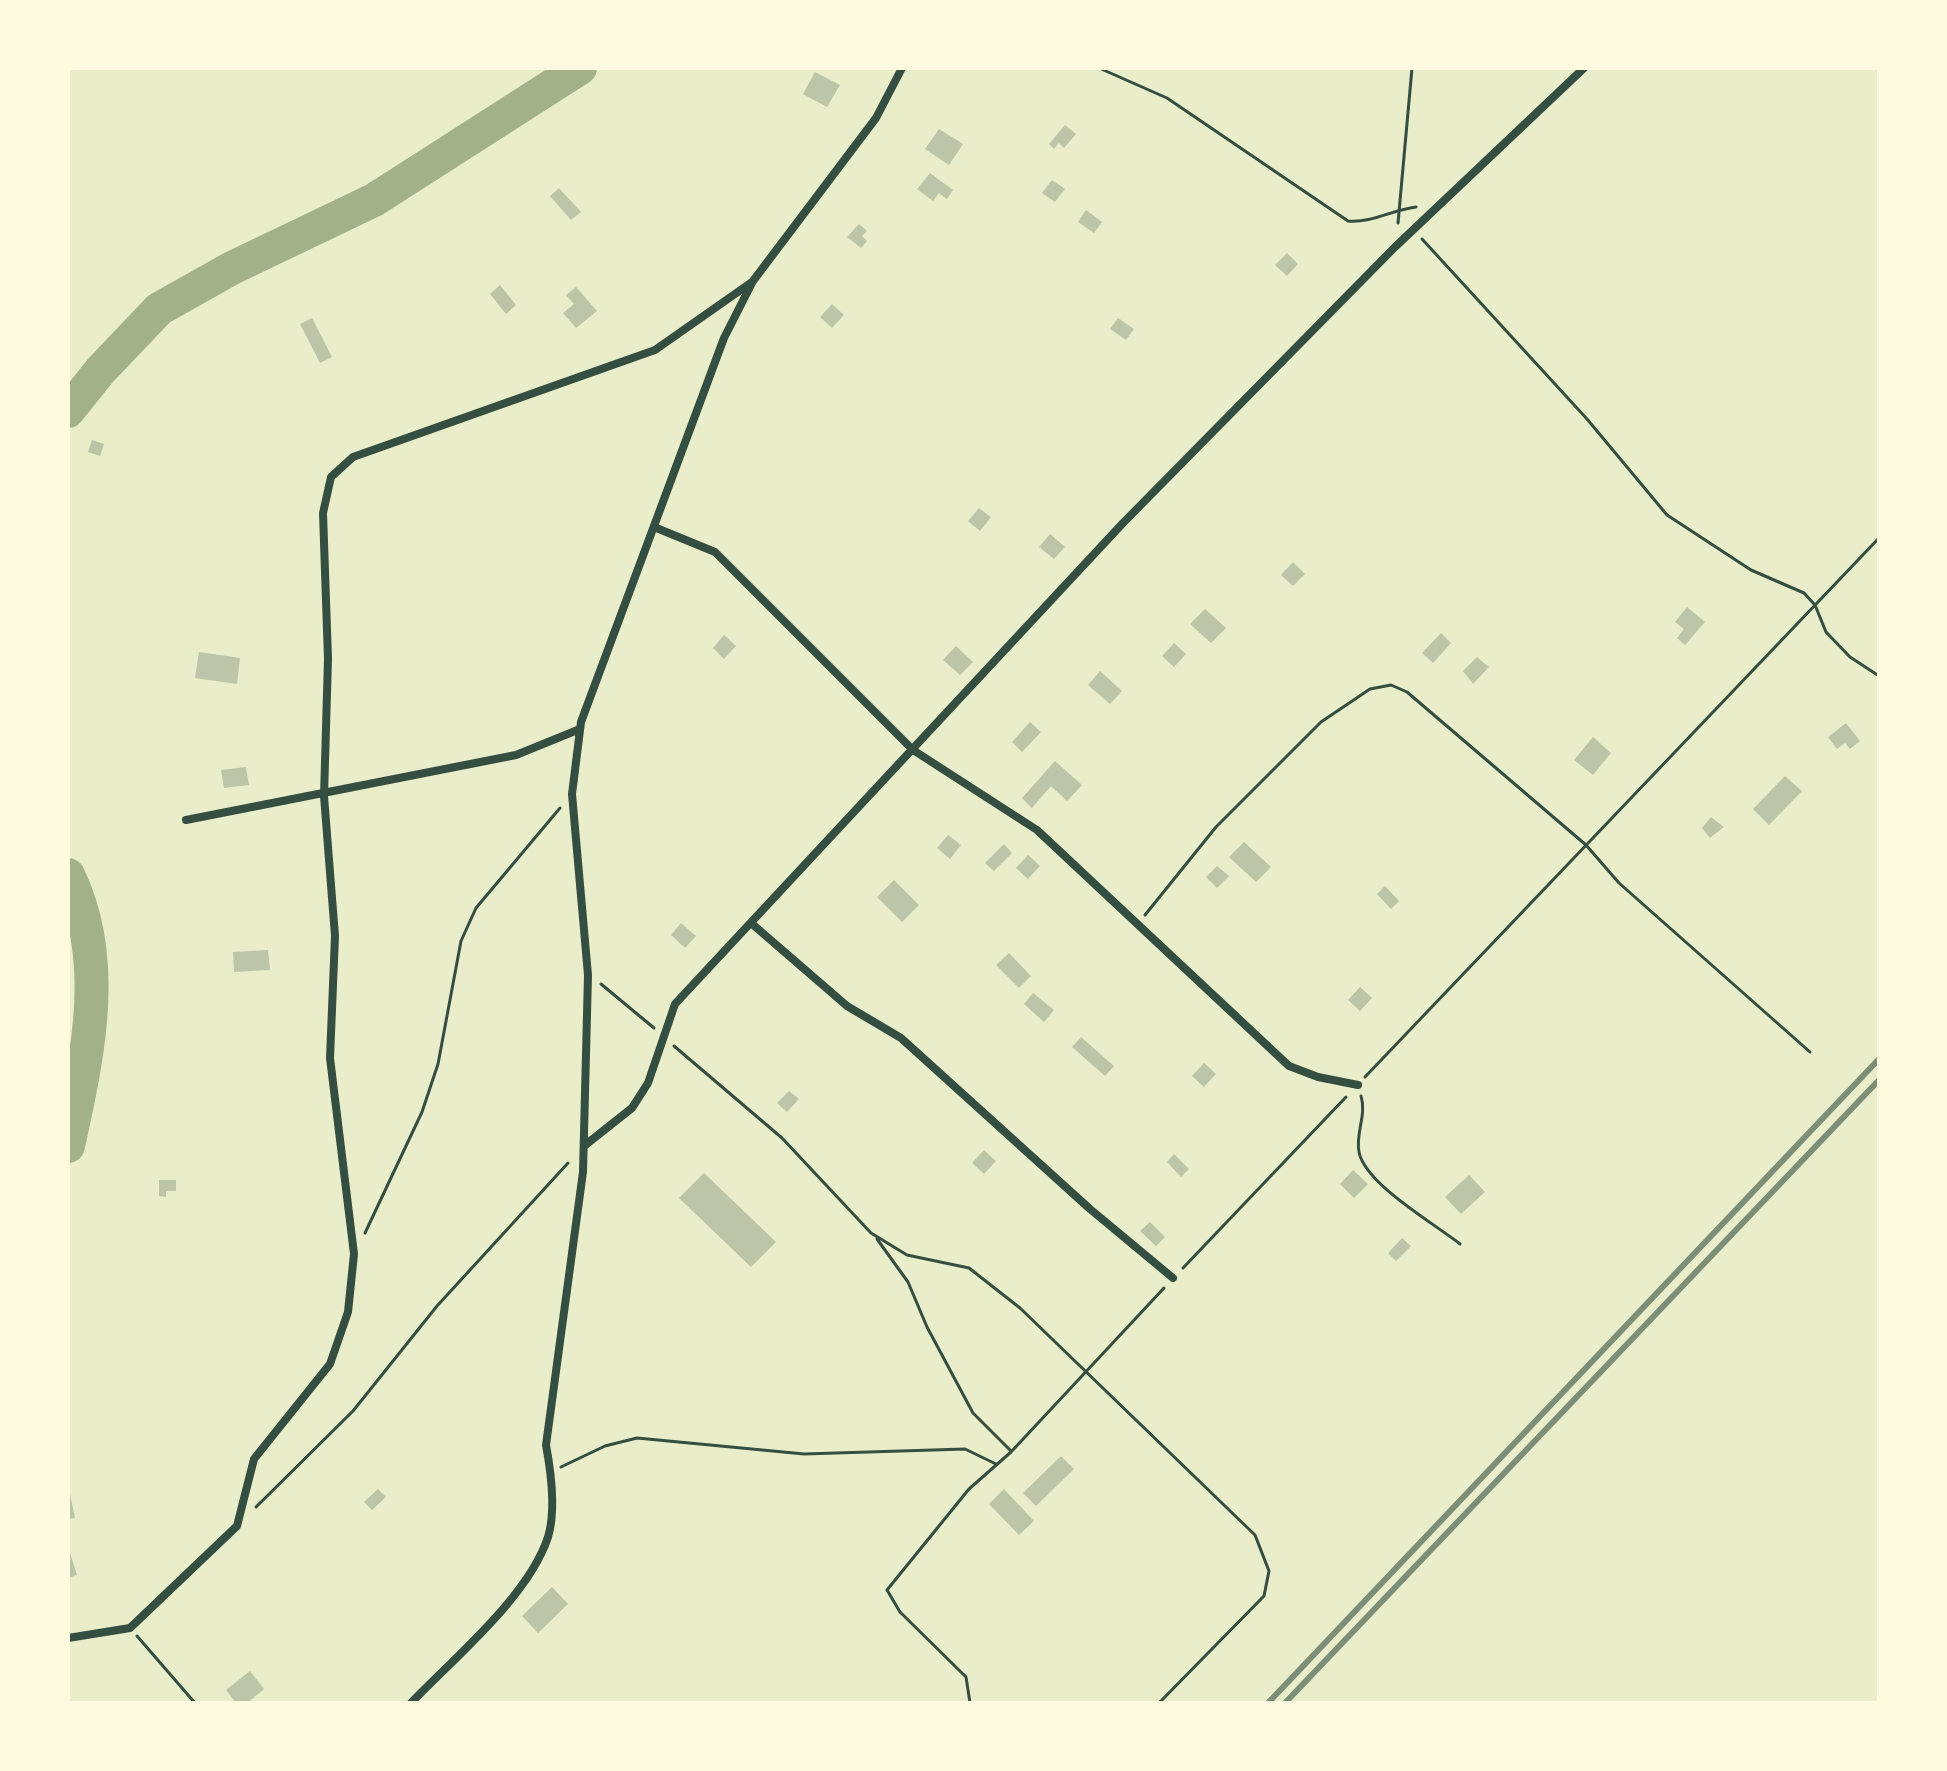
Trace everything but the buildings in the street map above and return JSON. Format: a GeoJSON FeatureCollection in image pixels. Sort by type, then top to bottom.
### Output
{"type":"FeatureCollection","features":[{"type":"Feature","properties":{"kind":"street"},"geometry":{"type":"LineString","coordinates":[[411,1703],[504,1605],[539,1560],[549,1534],[551,1473],[546,1445],[584,1146],[588,975],[572,794],[580,729],[724,338],[753,281],[876,118],[902,68]]}},
{"type":"Feature","properties":{"kind":"street"},"geometry":{"type":"LineString","coordinates":[[584,1146],[632,1108],[648,1083],[675,1004],[1123,523],[1395,247],[1584,68]]}},
{"type":"Feature","properties":{"kind":"street"},"geometry":{"type":"LineString","coordinates":[[68,1638],[130,1628],[237,1526],[254,1459],[330,1364],[348,1312],[354,1254],[330,1058],[335,936],[324,796],[328,659],[323,513],[331,477],[353,457],[655,350],[753,281]]}},
{"type":"Feature","properties":{"kind":"street"},"geometry":{"type":"LineString","coordinates":[[654,527],[715,552],[913,750],[1037,830],[1289,1066],[1318,1077],[1358,1085]]}},
{"type":"Feature","properties":{"kind":"street"},"geometry":{"type":"LineString","coordinates":[[186,820],[324,796],[516,755],[580,729]]}},
{"type":"Feature","properties":{"kind":"street"},"geometry":{"type":"LineString","coordinates":[[751,923],[847,1006],[901,1038],[1090,1209],[1173,1278]]}},
{"type":"Feature","properties":{"kind":"path"},"geometry":{"type":"LineString","coordinates":[[1099,68],[1167,98],[1348,221],[1368,223],[1400,209],[1439,205]]}},
{"type":"Feature","properties":{"kind":"path"},"geometry":{"type":"LineString","coordinates":[[1395,247],[1412,68]]}},
{"type":"Feature","properties":{"kind":"path"},"geometry":{"type":"LineString","coordinates":[[1414,230],[1587,419],[1667,515],[1751,570],[1804,593],[1815,605],[1826,632],[1850,657],[1879,676]]}},
{"type":"Feature","properties":{"kind":"path"},"geometry":{"type":"LineString","coordinates":[[970,1703],[966,1677],[900,1612],[887,1590],[969,1489],[1011,1452],[1085,1370],[1879,538]]}},
{"type":"Feature","properties":{"kind":"path"},"geometry":{"type":"LineString","coordinates":[[1138,924],[1216,827],[1321,722],[1370,689],[1391,685],[1407,692],[1586,845],[1619,883],[1810,1052]]}},
{"type":"Feature","properties":{"kind":"path"},"geometry":{"type":"LineString","coordinates":[[354,1254],[422,1112],[438,1064],[461,941],[471,919],[572,794]]}},
{"type":"Feature","properties":{"kind":"path"},"geometry":{"type":"LineString","coordinates":[[588,975],[615,993],[782,1138],[889,1251],[908,1282],[927,1327],[973,1413],[1011,1452]]}},
{"type":"Feature","properties":{"kind":"path"},"geometry":{"type":"LineString","coordinates":[[1358,1085],[1364,1106],[1359,1152],[1375,1180],[1460,1244]]}},
{"type":"Feature","properties":{"kind":"path"},"geometry":{"type":"LineString","coordinates":[[237,1526],[353,1411],[437,1306],[584,1146]]}},
{"type":"Feature","properties":{"kind":"path"},"geometry":{"type":"LineString","coordinates":[[871,1233],[907,1255],[969,1268],[1020,1308],[1255,1535],[1269,1571],[1264,1596],[1159,1703]]}},
{"type":"Feature","properties":{"kind":"path"},"geometry":{"type":"LineString","coordinates":[[551,1473],[605,1446],[637,1438],[804,1454],[965,1449],[997,1464]]}},
{"type":"Feature","properties":{"kind":"path"},"geometry":{"type":"LineString","coordinates":[[130,1628],[195,1703]]}},
{"type":"Feature","properties":{"kind":"waterway"},"geometry":{"type":"LineString","coordinates":[[68,411],[100,371],[159,309],[232,268],[374,200],[580,68]]}},
{"type":"Feature","properties":{"kind":"waterway"},"geometry":{"type":"LineString","coordinates":[[68,875],[81,908],[91,975],[87,1044],[68,1146]]}},
{"type":"Feature","properties":{"kind":"railway"},"geometry":{"type":"LineString","coordinates":[[1268,1703],[1879,1059]]}},
{"type":"Feature","properties":{"kind":"railway"},"geometry":{"type":"LineString","coordinates":[[1285,1703],[1879,1080]]}}]}
